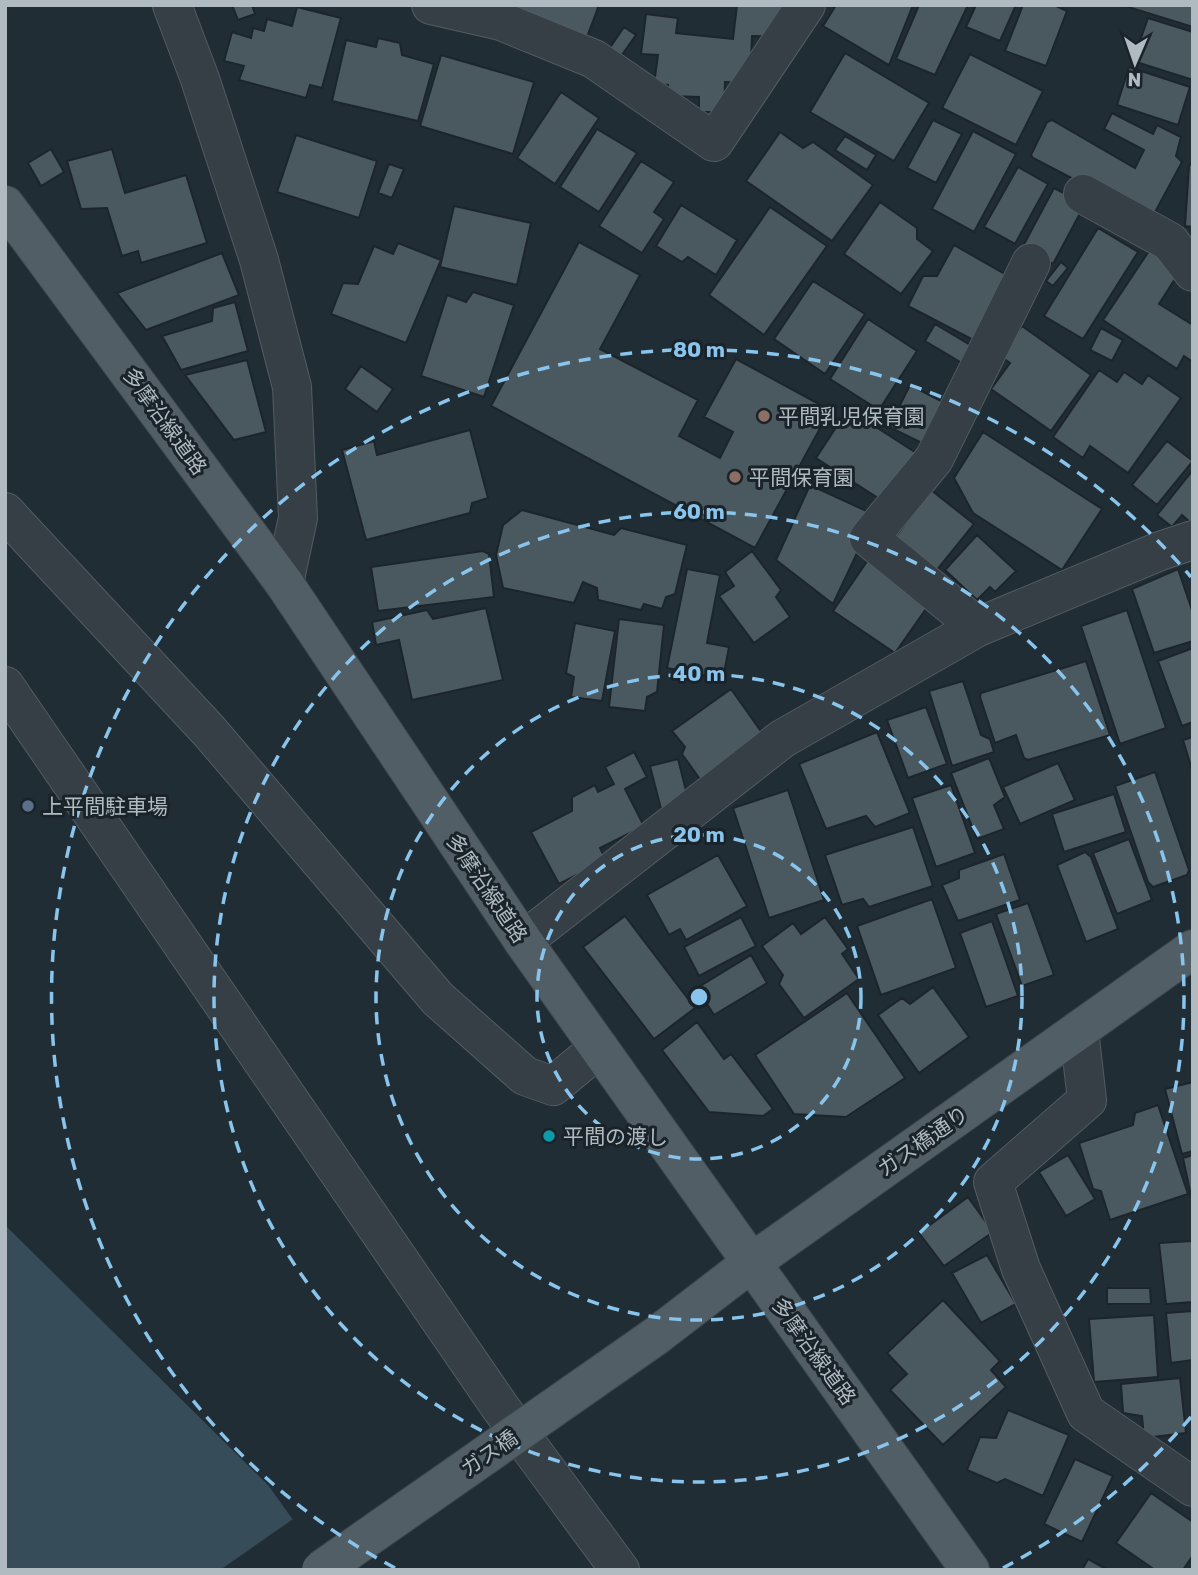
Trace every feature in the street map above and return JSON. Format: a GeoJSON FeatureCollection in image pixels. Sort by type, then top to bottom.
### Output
{"type":"FeatureCollection","features":[{"type":"Feature","properties":{"kind":"main road","name":"多摩沿線道路"},"geometry":{"type":"LineString","coordinates":[[5,205],[284,583],[523,941],[970,1570]]}},
{"type":"Feature","properties":{"kind":"main road","name":"ガス橋通り"},"geometry":{"type":"LineString","coordinates":[[656,1336],[751,1263],[1193,949]]}},
{"type":"Feature","properties":{"kind":"main road","name":"ガス橋"},"geometry":{"type":"LineString","coordinates":[[321,1570],[656,1336]]}},
{"type":"Feature","properties":{"kind":"street"},"geometry":{"type":"LineString","coordinates":[[172,5],[200,79],[259,260],[292,387],[298,517],[284,583]]}},
{"type":"Feature","properties":{"kind":"street"},"geometry":{"type":"LineString","coordinates":[[431,5],[501,21],[594,59],[714,142],[806,5]]}},
{"type":"Feature","properties":{"kind":"street"},"geometry":{"type":"LineString","coordinates":[[1083,194],[1170,242],[1193,272]]}},
{"type":"Feature","properties":{"kind":"street"},"geometry":{"type":"LineString","coordinates":[[978,627],[869,538],[934,459],[1031,263]]}},
{"type":"Feature","properties":{"kind":"street"},"geometry":{"type":"LineString","coordinates":[[5,512],[209,731],[438,999],[525,1076],[553,1086],[599,1048]]}},
{"type":"Feature","properties":{"kind":"street"},"geometry":{"type":"LineString","coordinates":[[523,941],[782,739],[978,627],[1160,551],[1193,540]]}},
{"type":"Feature","properties":{"kind":"street"},"geometry":{"type":"LineString","coordinates":[[5,685],[500,1407],[620,1570]]}},
{"type":"Feature","properties":{"kind":"street"},"geometry":{"type":"LineString","coordinates":[[1079,1030],[1087,1100],[993,1182],[1021,1269],[1086,1413],[1193,1487]]}},
{"type":"Feature","properties":{"kind":"water"},"geometry":{"type":"Polygon","coordinates":[[[5,1225],[268,1485],[329,1570],[5,1570],[5,1225]]]}},
{"type":"Feature","properties":{"kind":"pier"},"geometry":{"type":"Polygon","coordinates":[[[296,1517],[333,1570],[220,1570],[296,1517]]]}},
{"type":"Feature","properties":{"kind":"building"},"geometry":{"type":"Polygon","coordinates":[[[232,5],[252,5],[255,14],[238,20],[232,5]]]}},
{"type":"Feature","properties":{"kind":"building"},"geometry":{"type":"Polygon","coordinates":[[[502,5],[599,5],[587,37],[502,5]]]}},
{"type":"Feature","properties":{"kind":"building"},"geometry":{"type":"Polygon","coordinates":[[[737,5],[785,5],[784,37],[752,36],[750,83],[725,82],[724,112],[699,112],[699,97],[668,96],[668,85],[654,84],[658,55],[641,54],[646,14],[678,18],[676,33],[733,39],[737,5]]]}},
{"type":"Feature","properties":{"kind":"building"},"geometry":{"type":"Polygon","coordinates":[[[836,5],[913,5],[889,65],[823,26],[836,5]]]}},
{"type":"Feature","properties":{"kind":"building"},"geometry":{"type":"Polygon","coordinates":[[[919,5],[968,5],[935,75],[896,59],[919,5]]]}},
{"type":"Feature","properties":{"kind":"building"},"geometry":{"type":"Polygon","coordinates":[[[976,5],[1016,5],[1000,41],[966,27],[976,5]]]}},
{"type":"Feature","properties":{"kind":"building"},"geometry":{"type":"Polygon","coordinates":[[[1023,5],[1054,5],[1067,11],[1046,66],[1005,51],[1023,5]]]}},
{"type":"Feature","properties":{"kind":"building"},"geometry":{"type":"Polygon","coordinates":[[[1193,5],[1193,27],[1128,7],[1193,5]]]}},
{"type":"Feature","properties":{"kind":"building"},"geometry":{"type":"Polygon","coordinates":[[[297,7],[341,18],[322,88],[310,85],[306,98],[239,80],[244,66],[224,61],[232,32],[251,38],[253,28],[264,31],[267,19],[292,26],[297,7]]]}},
{"type":"Feature","properties":{"kind":"building"},"geometry":{"type":"Polygon","coordinates":[[[1148,18],[1193,32],[1193,80],[1133,61],[1148,18]]]}},
{"type":"Feature","properties":{"kind":"building"},"geometry":{"type":"Polygon","coordinates":[[[624,27],[636,35],[619,59],[607,52],[624,27]]]}},
{"type":"Feature","properties":{"kind":"building"},"geometry":{"type":"Polygon","coordinates":[[[378,38],[400,43],[402,55],[434,64],[418,121],[332,101],[346,40],[376,47],[378,38]]]}},
{"type":"Feature","properties":{"kind":"building"},"geometry":{"type":"Polygon","coordinates":[[[845,53],[929,103],[894,161],[810,112],[845,53]]]}},
{"type":"Feature","properties":{"kind":"building"},"geometry":{"type":"Polygon","coordinates":[[[970,54],[1043,91],[1016,145],[942,108],[970,54]]]}},
{"type":"Feature","properties":{"kind":"building"},"geometry":{"type":"Polygon","coordinates":[[[441,55],[534,82],[513,154],[420,126],[441,55]]]}},
{"type":"Feature","properties":{"kind":"building"},"geometry":{"type":"Polygon","coordinates":[[[1129,67],[1190,87],[1178,125],[1117,105],[1129,67]]]}},
{"type":"Feature","properties":{"kind":"building"},"geometry":{"type":"Polygon","coordinates":[[[561,92],[599,118],[555,184],[517,158],[561,92]]]}},
{"type":"Feature","properties":{"kind":"building"},"geometry":{"type":"Polygon","coordinates":[[[1112,113],[1153,134],[1157,125],[1181,137],[1176,156],[1182,162],[1150,219],[1031,155],[1047,122],[1052,120],[1135,168],[1144,150],[1104,129],[1112,113]]]}},
{"type":"Feature","properties":{"kind":"building"},"geometry":{"type":"Polygon","coordinates":[[[933,120],[962,134],[936,183],[907,168],[933,120]]]}},
{"type":"Feature","properties":{"kind":"building"},"geometry":{"type":"Polygon","coordinates":[[[597,129],[637,153],[599,212],[560,187],[597,129]]]}},
{"type":"Feature","properties":{"kind":"building"},"geometry":{"type":"Polygon","coordinates":[[[973,131],[1016,154],[974,232],[932,209],[973,131]]]}},
{"type":"Feature","properties":{"kind":"building"},"geometry":{"type":"Polygon","coordinates":[[[780,132],[803,148],[813,142],[873,185],[832,241],[746,181],[780,132]]]}},
{"type":"Feature","properties":{"kind":"building"},"geometry":{"type":"Polygon","coordinates":[[[296,135],[377,161],[359,218],[277,192],[296,135]]]}},
{"type":"Feature","properties":{"kind":"building"},"geometry":{"type":"Polygon","coordinates":[[[845,136],[876,155],[867,170],[835,150],[845,136]]]}},
{"type":"Feature","properties":{"kind":"building"},"geometry":{"type":"Polygon","coordinates":[[[51,149],[64,172],[41,186],[28,163],[51,149]]]}},
{"type":"Feature","properties":{"kind":"building"},"geometry":{"type":"Polygon","coordinates":[[[112,149],[125,193],[186,175],[207,243],[141,263],[138,251],[122,256],[107,208],[81,209],[67,161],[112,149]]]}},
{"type":"Feature","properties":{"kind":"building"},"geometry":{"type":"Polygon","coordinates":[[[641,161],[674,182],[654,212],[664,219],[642,253],[599,226],[641,161]]]}},
{"type":"Feature","properties":{"kind":"building"},"geometry":{"type":"Polygon","coordinates":[[[1192,162],[1193,227],[1185,226],[1189,166],[1192,162]]]}},
{"type":"Feature","properties":{"kind":"building"},"geometry":{"type":"Polygon","coordinates":[[[389,164],[404,169],[392,198],[378,193],[389,164]]]}},
{"type":"Feature","properties":{"kind":"building"},"geometry":{"type":"Polygon","coordinates":[[[1018,167],[1048,184],[1015,244],[984,227],[1018,167]]]}},
{"type":"Feature","properties":{"kind":"building"},"geometry":{"type":"Polygon","coordinates":[[[1054,188],[1085,204],[1053,264],[1022,248],[1054,188]]]}},
{"type":"Feature","properties":{"kind":"building"},"geometry":{"type":"Polygon","coordinates":[[[880,202],[917,228],[917,239],[933,251],[901,294],[844,254],[880,202]]]}},
{"type":"Feature","properties":{"kind":"building"},"geometry":{"type":"Polygon","coordinates":[[[681,205],[737,240],[716,275],[688,257],[682,262],[656,246],[681,205]]]}},
{"type":"Feature","properties":{"kind":"building"},"geometry":{"type":"Polygon","coordinates":[[[454,206],[531,223],[517,285],[440,267],[454,206]]]}},
{"type":"Feature","properties":{"kind":"building"},"geometry":{"type":"Polygon","coordinates":[[[770,207],[827,246],[764,335],[709,295],[770,207]]]}},
{"type":"Feature","properties":{"kind":"building"},"geometry":{"type":"Polygon","coordinates":[[[1098,228],[1138,252],[1083,339],[1044,316],[1098,228]]]}},
{"type":"Feature","properties":{"kind":"building"},"geometry":{"type":"Polygon","coordinates":[[[579,242],[640,275],[600,349],[698,400],[679,436],[720,458],[733,432],[704,417],[736,359],[830,410],[755,548],[491,406],[579,242]]]}},
{"type":"Feature","properties":{"kind":"building"},"geometry":{"type":"Polygon","coordinates":[[[398,243],[441,260],[406,343],[331,314],[343,283],[358,284],[374,246],[393,254],[398,243]]]}},
{"type":"Feature","properties":{"kind":"building"},"geometry":{"type":"Polygon","coordinates":[[[954,245],[1017,281],[981,344],[908,306],[923,276],[937,276],[954,245]]]}},
{"type":"Feature","properties":{"kind":"building"},"geometry":{"type":"Polygon","coordinates":[[[1151,248],[1182,268],[1159,304],[1193,325],[1193,362],[1184,356],[1177,369],[1103,320],[1151,248]]]}},
{"type":"Feature","properties":{"kind":"building"},"geometry":{"type":"Polygon","coordinates":[[[222,253],[239,295],[146,330],[117,293],[222,253]]]}},
{"type":"Feature","properties":{"kind":"building"},"geometry":{"type":"Polygon","coordinates":[[[1061,262],[1068,268],[1053,286],[1046,281],[1061,262]]]}},
{"type":"Feature","properties":{"kind":"building"},"geometry":{"type":"Polygon","coordinates":[[[813,281],[865,314],[825,374],[774,339],[813,281]]]}},
{"type":"Feature","properties":{"kind":"building"},"geometry":{"type":"Polygon","coordinates":[[[473,292],[514,305],[484,397],[421,376],[447,295],[466,302],[473,292]]]}},
{"type":"Feature","properties":{"kind":"building"},"geometry":{"type":"Polygon","coordinates":[[[235,302],[248,351],[181,370],[162,336],[212,321],[213,308],[235,302]]]}},
{"type":"Feature","properties":{"kind":"building"},"geometry":{"type":"Polygon","coordinates":[[[868,319],[917,351],[879,410],[830,379],[868,319]]]}},
{"type":"Feature","properties":{"kind":"building"},"geometry":{"type":"Polygon","coordinates":[[[935,324],[982,352],[972,369],[925,341],[935,324]]]}},
{"type":"Feature","properties":{"kind":"building"},"geometry":{"type":"Polygon","coordinates":[[[1022,326],[1091,375],[1051,431],[991,389],[1010,363],[1000,356],[1022,326]]]}},
{"type":"Feature","properties":{"kind":"building"},"geometry":{"type":"Polygon","coordinates":[[[1101,328],[1123,340],[1112,361],[1090,350],[1101,328]]]}},
{"type":"Feature","properties":{"kind":"building"},"geometry":{"type":"Polygon","coordinates":[[[247,360],[266,432],[234,440],[185,375],[247,360]]]}},
{"type":"Feature","properties":{"kind":"building"},"geometry":{"type":"Polygon","coordinates":[[[361,366],[393,389],[377,412],[345,389],[361,366]]]}},
{"type":"Feature","properties":{"kind":"building"},"geometry":{"type":"Polygon","coordinates":[[[1099,370],[1117,382],[1124,372],[1142,384],[1148,375],[1181,398],[1128,473],[1090,446],[1083,458],[1053,437],[1099,370]]]}},
{"type":"Feature","properties":{"kind":"building"},"geometry":{"type":"Polygon","coordinates":[[[910,385],[945,403],[924,444],[889,427],[910,385]]]}},
{"type":"Feature","properties":{"kind":"building"},"geometry":{"type":"Polygon","coordinates":[[[848,409],[924,458],[892,507],[816,458],[848,409]]]}},
{"type":"Feature","properties":{"kind":"building"},"geometry":{"type":"Polygon","coordinates":[[[470,430],[488,498],[472,503],[470,513],[366,540],[342,450],[374,441],[377,455],[470,430]]]}},
{"type":"Feature","properties":{"kind":"building"},"geometry":{"type":"Polygon","coordinates":[[[983,432],[1102,509],[1062,570],[973,513],[954,478],[983,432]]]}},
{"type":"Feature","properties":{"kind":"building"},"geometry":{"type":"Polygon","coordinates":[[[1167,441],[1193,461],[1157,505],[1132,485],[1167,441]]]}},
{"type":"Feature","properties":{"kind":"building"},"geometry":{"type":"Polygon","coordinates":[[[1193,470],[1193,525],[1182,515],[1172,527],[1157,515],[1193,470]]]}},
{"type":"Feature","properties":{"kind":"building"},"geometry":{"type":"Polygon","coordinates":[[[810,485],[875,515],[833,604],[776,560],[810,485]]]}},
{"type":"Feature","properties":{"kind":"building"},"geometry":{"type":"Polygon","coordinates":[[[931,490],[974,524],[932,576],[890,544],[931,490]]]}},
{"type":"Feature","properties":{"kind":"building"},"geometry":{"type":"Polygon","coordinates":[[[522,510],[614,535],[621,528],[687,545],[675,594],[666,597],[662,609],[644,604],[641,610],[598,600],[597,588],[583,582],[574,603],[503,588],[496,555],[503,525],[522,510]]]}},
{"type":"Feature","properties":{"kind":"building"},"geometry":{"type":"Polygon","coordinates":[[[977,535],[1016,571],[995,592],[990,587],[977,600],[945,570],[977,535]]]}},
{"type":"Feature","properties":{"kind":"building"},"geometry":{"type":"Polygon","coordinates":[[[483,551],[489,554],[494,597],[378,611],[371,567],[483,551]]]}},
{"type":"Feature","properties":{"kind":"building"},"geometry":{"type":"Polygon","coordinates":[[[752,551],[781,590],[776,597],[790,617],[754,643],[719,596],[734,586],[725,572],[752,551]]]}},
{"type":"Feature","properties":{"kind":"building"},"geometry":{"type":"Polygon","coordinates":[[[868,560],[928,606],[895,653],[833,611],[868,560]]]}},
{"type":"Feature","properties":{"kind":"building"},"geometry":{"type":"Polygon","coordinates":[[[687,569],[720,575],[707,643],[729,647],[723,679],[667,668],[687,569]]]}},
{"type":"Feature","properties":{"kind":"building"},"geometry":{"type":"Polygon","coordinates":[[[1178,569],[1193,613],[1193,641],[1154,653],[1132,589],[1178,569]]]}},
{"type":"Feature","properties":{"kind":"building"},"geometry":{"type":"Polygon","coordinates":[[[486,608],[503,680],[412,700],[399,640],[376,645],[372,622],[427,610],[433,619],[486,608]]]}},
{"type":"Feature","properties":{"kind":"building"},"geometry":{"type":"Polygon","coordinates":[[[1127,610],[1166,728],[1120,744],[1081,626],[1127,610]]]}},
{"type":"Feature","properties":{"kind":"building"},"geometry":{"type":"Polygon","coordinates":[[[619,619],[664,625],[657,692],[647,697],[645,711],[609,707],[619,619]]]}},
{"type":"Feature","properties":{"kind":"building"},"geometry":{"type":"Polygon","coordinates":[[[575,623],[615,631],[602,701],[571,697],[574,677],[566,673],[575,623]]]}},
{"type":"Feature","properties":{"kind":"building"},"geometry":{"type":"Polygon","coordinates":[[[1193,648],[1193,722],[1182,726],[1158,661],[1193,648]]]}},
{"type":"Feature","properties":{"kind":"building"},"geometry":{"type":"Polygon","coordinates":[[[1086,661],[1110,735],[1028,760],[1024,758],[1016,735],[995,743],[981,693],[1086,661]]]}},
{"type":"Feature","properties":{"kind":"building"},"geometry":{"type":"Polygon","coordinates":[[[963,681],[981,735],[990,739],[994,752],[952,766],[929,691],[963,681]]]}},
{"type":"Feature","properties":{"kind":"building"},"geometry":{"type":"Polygon","coordinates":[[[731,689],[765,737],[702,782],[682,754],[685,747],[672,731],[731,689]]]}},
{"type":"Feature","properties":{"kind":"building"},"geometry":{"type":"Polygon","coordinates":[[[926,707],[947,764],[908,778],[887,720],[926,707]]]}},
{"type":"Feature","properties":{"kind":"building"},"geometry":{"type":"Polygon","coordinates":[[[877,732],[910,813],[875,827],[866,816],[826,829],[799,764],[877,732]]]}},
{"type":"Feature","properties":{"kind":"building"},"geometry":{"type":"Polygon","coordinates":[[[1193,737],[1193,773],[1183,740],[1193,737]]]}},
{"type":"Feature","properties":{"kind":"building"},"geometry":{"type":"Polygon","coordinates":[[[634,752],[647,777],[625,789],[644,826],[600,848],[606,860],[559,884],[531,832],[572,811],[572,797],[595,785],[598,792],[614,784],[605,767],[634,752]]]}},
{"type":"Feature","properties":{"kind":"building"},"geometry":{"type":"Polygon","coordinates":[[[989,758],[1005,797],[994,805],[1004,829],[977,839],[951,773],[989,758]]]}},
{"type":"Feature","properties":{"kind":"building"},"geometry":{"type":"Polygon","coordinates":[[[678,759],[689,802],[661,809],[650,766],[678,759]]]}},
{"type":"Feature","properties":{"kind":"building"},"geometry":{"type":"Polygon","coordinates":[[[1058,763],[1075,800],[1020,824],[1003,787],[1058,763]]]}},
{"type":"Feature","properties":{"kind":"building"},"geometry":{"type":"Polygon","coordinates":[[[1155,772],[1189,870],[1187,875],[1153,887],[1148,882],[1115,786],[1155,772]]]}},
{"type":"Feature","properties":{"kind":"building"},"geometry":{"type":"Polygon","coordinates":[[[951,785],[975,853],[936,867],[912,798],[951,785]]]}},
{"type":"Feature","properties":{"kind":"building"},"geometry":{"type":"Polygon","coordinates":[[[788,790],[824,900],[769,918],[733,808],[788,790]]]}},
{"type":"Feature","properties":{"kind":"building"},"geometry":{"type":"Polygon","coordinates":[[[1114,794],[1126,832],[1064,852],[1052,814],[1114,794]]]}},
{"type":"Feature","properties":{"kind":"building"},"geometry":{"type":"Polygon","coordinates":[[[913,827],[933,886],[869,907],[863,899],[842,905],[825,855],[913,827]]]}},
{"type":"Feature","properties":{"kind":"building"},"geometry":{"type":"Polygon","coordinates":[[[1129,839],[1152,900],[1117,914],[1093,853],[1129,839]]]}},
{"type":"Feature","properties":{"kind":"building"},"geometry":{"type":"Polygon","coordinates":[[[1085,852],[1091,857],[1118,929],[1086,942],[1057,865],[1085,852]]]}},
{"type":"Feature","properties":{"kind":"building"},"geometry":{"type":"Polygon","coordinates":[[[1004,854],[1020,900],[958,921],[942,885],[959,878],[959,870],[1004,854]]]}},
{"type":"Feature","properties":{"kind":"building"},"geometry":{"type":"Polygon","coordinates":[[[718,855],[747,906],[686,940],[680,929],[669,935],[647,895],[718,855]]]}},
{"type":"Feature","properties":{"kind":"building"},"geometry":{"type":"Polygon","coordinates":[[[932,899],[956,968],[881,995],[857,926],[932,899]]]}},
{"type":"Feature","properties":{"kind":"building"},"geometry":{"type":"Polygon","coordinates":[[[1028,903],[1054,975],[1022,986],[996,914],[1028,903]]]}},
{"type":"Feature","properties":{"kind":"building"},"geometry":{"type":"Polygon","coordinates":[[[625,916],[695,1008],[654,1039],[583,947],[625,916]]]}},
{"type":"Feature","properties":{"kind":"building"},"geometry":{"type":"Polygon","coordinates":[[[741,917],[756,946],[699,976],[684,947],[741,917]]]}},
{"type":"Feature","properties":{"kind":"building"},"geometry":{"type":"Polygon","coordinates":[[[825,917],[848,949],[842,954],[859,979],[804,1018],[779,984],[783,975],[762,946],[793,923],[801,934],[825,917]]]}},
{"type":"Feature","properties":{"kind":"building"},"geometry":{"type":"Polygon","coordinates":[[[992,921],[1018,996],[986,1007],[960,933],[992,921]]]}},
{"type":"Feature","properties":{"kind":"building"},"geometry":{"type":"Polygon","coordinates":[[[751,955],[767,983],[714,1015],[697,988],[751,955]]]}},
{"type":"Feature","properties":{"kind":"building"},"geometry":{"type":"Polygon","coordinates":[[[933,987],[969,1037],[919,1073],[878,1015],[902,998],[910,1004],[933,987]]]}},
{"type":"Feature","properties":{"kind":"building"},"geometry":{"type":"Polygon","coordinates":[[[847,993],[905,1078],[846,1117],[794,1114],[755,1055],[847,993]]]}},
{"type":"Feature","properties":{"kind":"building"},"geometry":{"type":"Polygon","coordinates":[[[697,1022],[724,1059],[731,1054],[773,1109],[763,1116],[709,1112],[662,1050],[697,1022]]]}},
{"type":"Feature","properties":{"kind":"building"},"geometry":{"type":"Polygon","coordinates":[[[1193,1082],[1193,1151],[1182,1154],[1165,1089],[1193,1082]]]}},
{"type":"Feature","properties":{"kind":"building"},"geometry":{"type":"Polygon","coordinates":[[[1158,1105],[1188,1194],[1110,1220],[1101,1191],[1093,1189],[1079,1143],[1133,1125],[1135,1113],[1158,1105]]]}},
{"type":"Feature","properties":{"kind":"building"},"geometry":{"type":"Polygon","coordinates":[[[1068,1155],[1095,1199],[1066,1216],[1039,1172],[1068,1155]]]}},
{"type":"Feature","properties":{"kind":"building"},"geometry":{"type":"Polygon","coordinates":[[[1193,1155],[1193,1195],[1191,1196],[1183,1158],[1193,1155]]]}},
{"type":"Feature","properties":{"kind":"building"},"geometry":{"type":"Polygon","coordinates":[[[968,1197],[993,1232],[944,1266],[919,1233],[968,1197]]]}},
{"type":"Feature","properties":{"kind":"building"},"geometry":{"type":"Polygon","coordinates":[[[1192,1241],[1193,1302],[1166,1304],[1159,1243],[1192,1241]]]}},
{"type":"Feature","properties":{"kind":"building"},"geometry":{"type":"Polygon","coordinates":[[[987,1255],[1016,1304],[981,1323],[952,1273],[987,1255]]]}},
{"type":"Feature","properties":{"kind":"building"},"geometry":{"type":"Polygon","coordinates":[[[1107,1288],[1150,1288],[1151,1304],[1107,1304],[1107,1288]]]}},
{"type":"Feature","properties":{"kind":"building"},"geometry":{"type":"Polygon","coordinates":[[[943,1300],[1000,1361],[991,1370],[1006,1387],[943,1445],[890,1390],[907,1374],[887,1353],[943,1300]]]}},
{"type":"Feature","properties":{"kind":"building"},"geometry":{"type":"Polygon","coordinates":[[[1193,1311],[1193,1360],[1171,1363],[1166,1313],[1193,1311]]]}},
{"type":"Feature","properties":{"kind":"building"},"geometry":{"type":"Polygon","coordinates":[[[1154,1315],[1158,1377],[1094,1382],[1089,1319],[1154,1315]]]}},
{"type":"Feature","properties":{"kind":"building"},"geometry":{"type":"Polygon","coordinates":[[[1180,1378],[1186,1433],[1144,1438],[1142,1416],[1123,1413],[1121,1384],[1180,1378]]]}},
{"type":"Feature","properties":{"kind":"building"},"geometry":{"type":"Polygon","coordinates":[[[1008,1410],[1069,1435],[1043,1496],[1005,1479],[997,1483],[967,1470],[980,1437],[996,1438],[1008,1410]]]}},
{"type":"Feature","properties":{"kind":"building"},"geometry":{"type":"Polygon","coordinates":[[[1075,1459],[1113,1476],[1082,1542],[1044,1524],[1075,1459]]]}},
{"type":"Feature","properties":{"kind":"building"},"geometry":{"type":"Polygon","coordinates":[[[1151,1493],[1193,1522],[1193,1555],[1183,1570],[1155,1570],[1116,1543],[1151,1493]]]}},
{"type":"Feature","properties":{"kind":"building"},"geometry":{"type":"Polygon","coordinates":[[[1088,1559],[1108,1570],[1082,1570],[1088,1559]]]}},
{"type":"Feature","properties":{"kind":"place","name":"平間乳児保育園"},"geometry":{"type":"Point","coordinates":[764,416]}},
{"type":"Feature","properties":{"kind":"place","name":"平間保育園"},"geometry":{"type":"Point","coordinates":[735,477]}},
{"type":"Feature","properties":{"kind":"place","name":"上平間駐車場"},"geometry":{"type":"Point","coordinates":[28,806]}},
{"type":"Feature","properties":{"kind":"place","name":"平間の渡し"},"geometry":{"type":"Point","coordinates":[549,1136]}}]}
